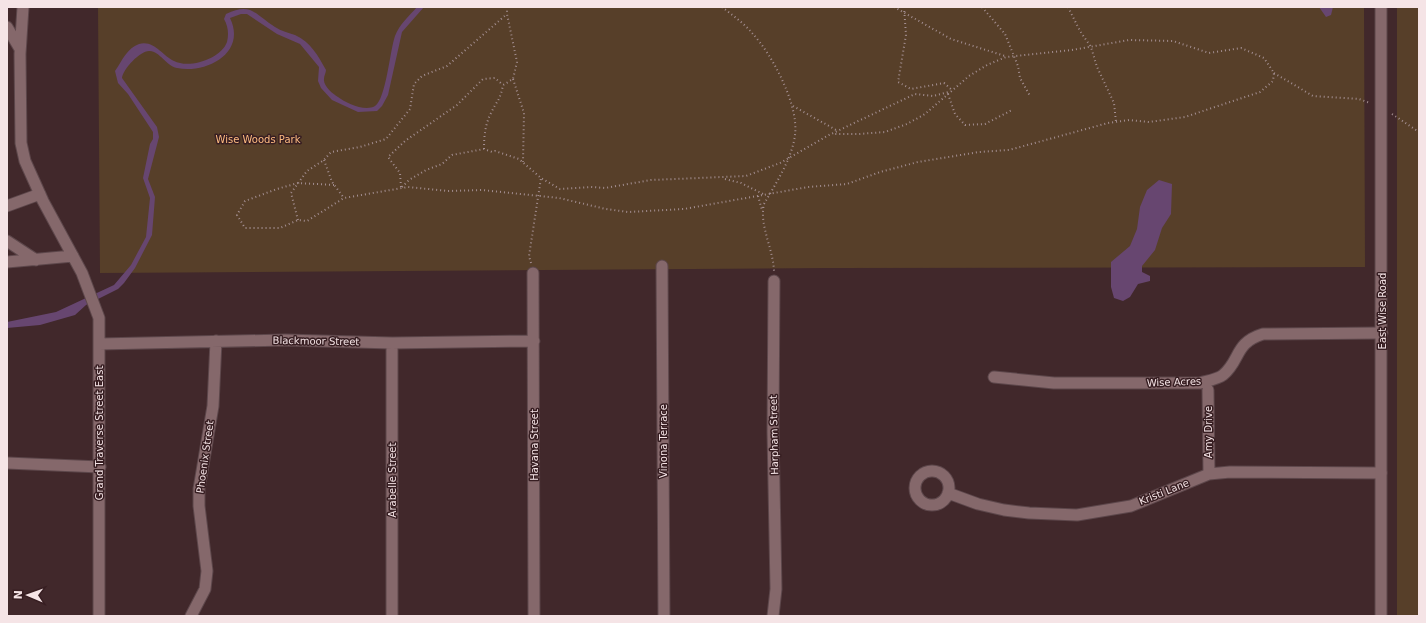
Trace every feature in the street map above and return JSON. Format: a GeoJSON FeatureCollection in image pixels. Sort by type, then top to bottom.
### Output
{"type":"FeatureCollection","features":[{"type":"Feature","properties":{"kind":"street"},"geometry":{"type":"LineString","coordinates":[[7,206],[40,194],[24,161],[21,143],[20,49],[23,7]]}},
{"type":"Feature","properties":{"kind":"street","name":"East Wise Road"},"geometry":{"type":"LineString","coordinates":[[1381,7],[1381,616]]}},
{"type":"Feature","properties":{"kind":"street"},"geometry":{"type":"LineString","coordinates":[[7,27],[20,49]]}},
{"type":"Feature","properties":{"kind":"street","name":"Grand Traverse Street East"},"geometry":{"type":"LineString","coordinates":[[40,194],[82,273],[99,318],[101,613]]}},
{"type":"Feature","properties":{"kind":"street"},"geometry":{"type":"LineString","coordinates":[[7,241],[36,260]]}},
{"type":"Feature","properties":{"kind":"street"},"geometry":{"type":"LineString","coordinates":[[7,262],[73,256]]}},
{"type":"Feature","properties":{"kind":"street","name":"Vinona Terrace"},"geometry":{"type":"LineString","coordinates":[[662,266],[664,616]]}},
{"type":"Feature","properties":{"kind":"street","name":"Havana Street"},"geometry":{"type":"LineString","coordinates":[[533,273],[534,616]]}},
{"type":"Feature","properties":{"kind":"street","name":"Harpham Street"},"geometry":{"type":"LineString","coordinates":[[773,616],[776,589],[773,432],[774,280]]}},
{"type":"Feature","properties":{"kind":"street","name":"Wise Acres"},"geometry":{"type":"LineString","coordinates":[[994,377],[1054,383],[1200,383],[1222,376],[1232,366],[1238,352],[1250,338],[1263,334],[1382,333]]}},
{"type":"Feature","properties":{"kind":"street","name":"Blackmoor Street"},"geometry":{"type":"LineString","coordinates":[[99,344],[285,340],[392,343],[534,341]]}},
{"type":"Feature","properties":{"kind":"street","name":"Phoenix Street"},"geometry":{"type":"LineString","coordinates":[[191,616],[205,589],[207,571],[199,506],[199,489],[213,406],[216,341]]}},
{"type":"Feature","properties":{"kind":"street","name":"Arabelle Street"},"geometry":{"type":"LineString","coordinates":[[392,343],[392,616]]}},
{"type":"Feature","properties":{"kind":"street","name":"Amy Drive"},"geometry":{"type":"LineString","coordinates":[[1208,390],[1209,474]]}},
{"type":"Feature","properties":{"kind":"street"},"geometry":{"type":"LineString","coordinates":[[7,463],[100,467]]}},
{"type":"Feature","properties":{"kind":"street","name":"Kristi Lane"},"geometry":{"type":"LineString","coordinates":[[948,493],[978,504],[1004,510],[1029,513],[1077,515],[1131,506],[1209,474],[1230,472],[1382,473]]}},
{"type":"Feature","properties":{"kind":"path"},"geometry":{"type":"LineString","coordinates":[[507,7],[507,14],[517,62],[513,78],[524,113],[523,162]]}},
{"type":"Feature","properties":{"kind":"path"},"geometry":{"type":"LineString","coordinates":[[722,7],[752,32],[767,52],[794,112],[796,130],[788,158],[764,204],[762,212]]}},
{"type":"Feature","properties":{"kind":"path"},"geometry":{"type":"LineString","coordinates":[[894,7],[951,39],[1006,57]]}},
{"type":"Feature","properties":{"kind":"path"},"geometry":{"type":"LineString","coordinates":[[904,7],[903,11],[906,35],[898,82],[911,88],[944,83],[950,92],[955,114],[965,125],[985,124],[1012,110]]}},
{"type":"Feature","properties":{"kind":"path"},"geometry":{"type":"LineString","coordinates":[[982,7],[1005,34],[1018,66],[1020,78],[1030,96]]}},
{"type":"Feature","properties":{"kind":"path"},"geometry":{"type":"LineString","coordinates":[[1068,7],[1080,31],[1091,47],[1097,67],[1114,103],[1116,122]]}},
{"type":"Feature","properties":{"kind":"path"},"geometry":{"type":"LineString","coordinates":[[298,220],[291,194],[307,171],[324,160],[331,152],[360,147],[386,139],[410,109],[414,84],[422,76],[447,66],[507,14]]}},
{"type":"Feature","properties":{"kind":"path"},"geometry":{"type":"LineString","coordinates":[[833,134],[885,132],[907,124],[925,114],[969,76],[987,65],[1006,57],[1091,47],[1129,40],[1173,41],[1209,53],[1241,48],[1264,58],[1274,73],[1314,96],[1359,99],[1381,106],[1419,133]]}},
{"type":"Feature","properties":{"kind":"path"},"geometry":{"type":"LineString","coordinates":[[334,185],[298,183],[245,201],[237,215],[245,228],[280,228],[298,220],[307,221],[344,198],[408,187],[459,191],[482,190],[559,198],[606,210],[628,212],[684,209],[808,187],[847,184],[880,172],[918,162],[979,152],[1009,150],[1116,122],[1128,120],[1149,122],[1185,117],[1260,92],[1272,81],[1274,73]]}},
{"type":"Feature","properties":{"kind":"path"},"geometry":{"type":"LineString","coordinates":[[400,188],[400,173],[388,157],[405,141],[457,105],[483,79],[495,78],[503,85]]}},
{"type":"Feature","properties":{"kind":"path"},"geometry":{"type":"LineString","coordinates":[[484,149],[484,134],[491,112],[501,98],[503,85],[513,78]]}},
{"type":"Feature","properties":{"kind":"path"},"geometry":{"type":"LineString","coordinates":[[400,188],[409,180],[426,170],[442,164],[452,155],[484,149],[492,152],[495,151],[523,162],[541,178],[560,189],[591,187],[605,188],[651,180],[746,176],[780,164],[788,158],[833,134],[915,94],[933,96],[950,92]]}},
{"type":"Feature","properties":{"kind":"path"},"geometry":{"type":"LineString","coordinates":[[792,106],[839,131]]}},
{"type":"Feature","properties":{"kind":"path"},"geometry":{"type":"LineString","coordinates":[[324,160],[334,185],[344,198]]}},
{"type":"Feature","properties":{"kind":"path"},"geometry":{"type":"LineString","coordinates":[[533,273],[529,256],[537,196],[541,178]]}},
{"type":"Feature","properties":{"kind":"path"},"geometry":{"type":"LineString","coordinates":[[722,178],[741,183],[764,195]]}},
{"type":"Feature","properties":{"kind":"path"},"geometry":{"type":"LineString","coordinates":[[758,196],[764,228],[773,260],[774,280]]}},
{"type":"Feature","properties":{"kind":"green space","name":"Wise Woods Park"},"geometry":{"type":"Polygon","coordinates":[[[98,7],[1364,7],[1365,267],[827,268],[100,273],[98,7]]]}},
{"type":"Feature","properties":{"kind":"green space"},"geometry":{"type":"Polygon","coordinates":[[[1397,7],[1419,7],[1419,616],[1397,616],[1397,7]]]}},
{"type":"Feature","properties":{"kind":"shaded area"},"geometry":{"type":"Polygon","coordinates":[[[417,7],[424,7],[402,32],[388,95],[382,106],[377,111],[358,112],[332,100],[321,88],[318,81],[319,67],[300,44],[277,34],[247,14],[241,14],[230,18],[234,30],[233,41],[228,51],[221,58],[211,64],[200,68],[177,68],[173,67],[153,51],[145,52],[137,57],[125,70],[122,78],[157,127],[159,137],[148,179],[155,197],[152,235],[135,268],[118,289],[86,305],[75,315],[40,325],[7,328],[7,322],[56,312],[114,285],[131,265],[146,237],[150,198],[143,178],[150,144],[153,139],[153,132],[128,94],[118,83],[115,71],[131,48],[145,43],[154,46],[170,59],[180,63],[188,64],[204,61],[212,58],[224,48],[227,42],[228,30],[224,19],[226,14],[241,9],[247,9],[277,28],[301,38],[310,45],[326,70],[324,82],[329,90],[334,94],[346,102],[356,106],[371,108],[379,102],[382,94],[395,36],[404,21],[417,7]]]}},
{"type":"Feature","properties":{"kind":"shaded area"},"geometry":{"type":"Polygon","coordinates":[[[1319,7],[1333,7],[1331,15],[1326,17],[1319,7]]]}},
{"type":"Feature","properties":{"kind":"shaded area"},"geometry":{"type":"Polygon","coordinates":[[[1159,180],[1172,184],[1171,214],[1162,228],[1155,250],[1142,266],[1142,272],[1150,276],[1150,281],[1138,284],[1130,297],[1123,301],[1114,298],[1111,287],[1111,262],[1130,246],[1137,229],[1140,207],[1147,190],[1159,180]]]}}]}
